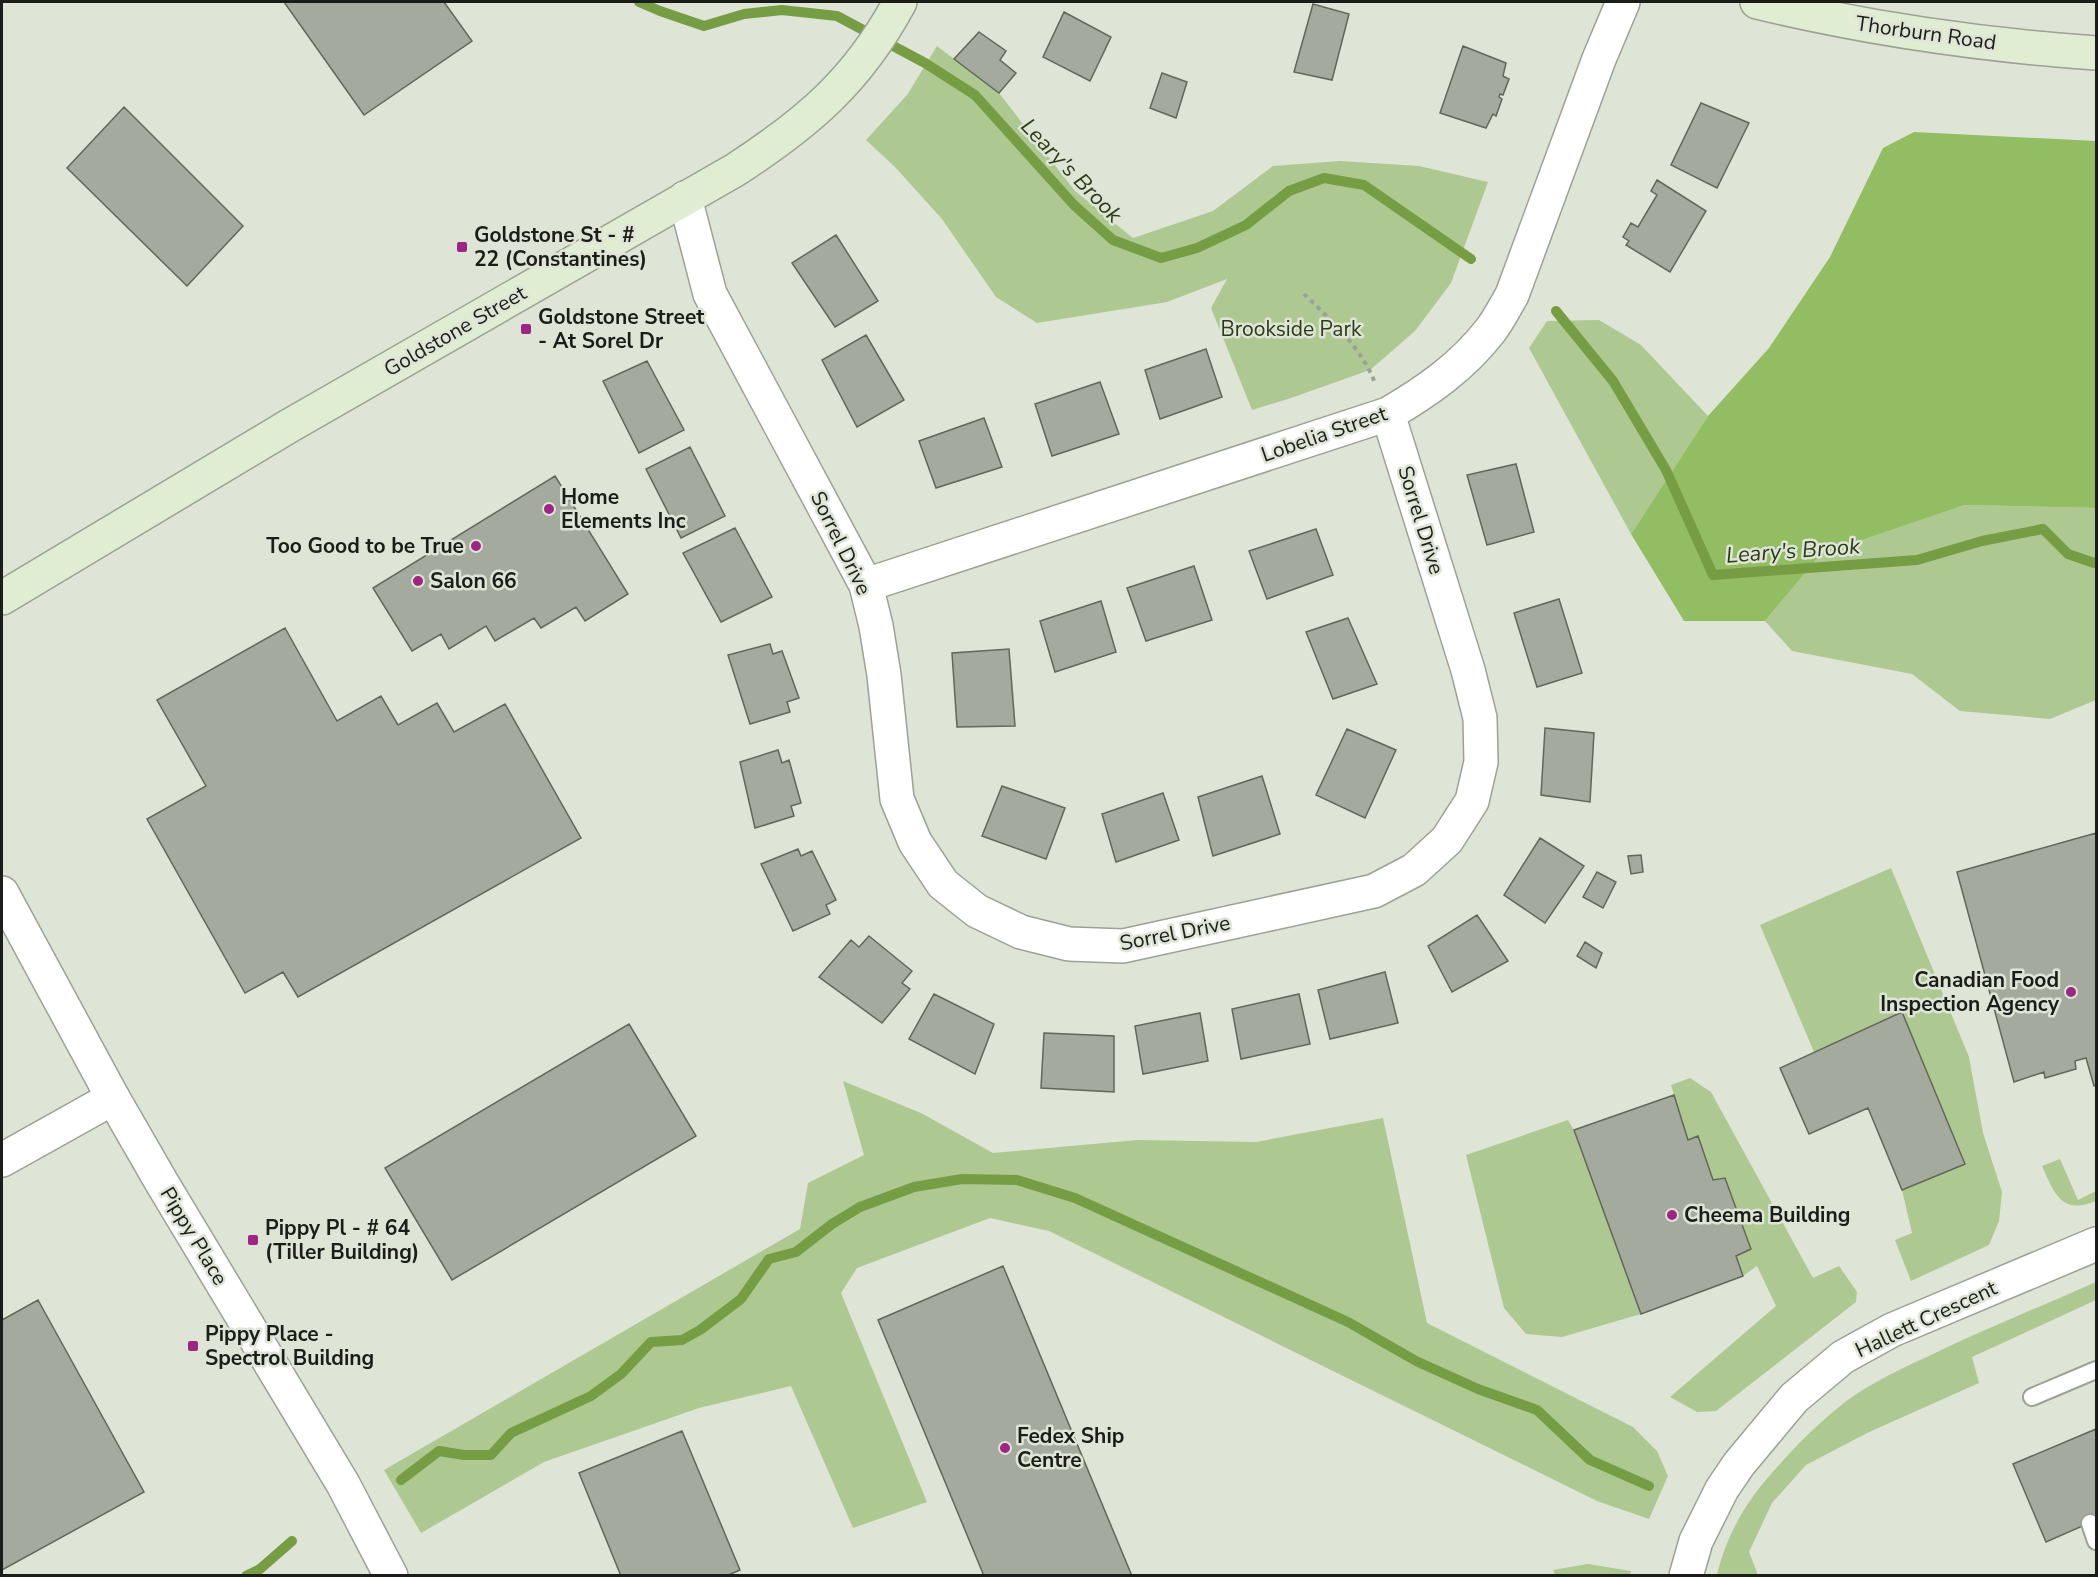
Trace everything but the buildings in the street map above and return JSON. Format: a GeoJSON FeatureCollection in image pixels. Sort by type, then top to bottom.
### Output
{"type":"FeatureCollection","features":[{"type":"Feature","properties":{"kind":"main road","name":"Thorburn Road"},"geometry":{"type":"LineString","coordinates":[[1757,2],[1893,30],[1994,44],[2097,53]]}},
{"type":"Feature","properties":{"kind":"main road","name":"Goldstone Street"},"geometry":{"type":"LineString","coordinates":[[2,598],[289,426],[780,141],[822,107],[863,61],[894,13]]}},
{"type":"Feature","properties":{"kind":"street","name":"Lobelia Street"},"geometry":{"type":"LineString","coordinates":[[866,585],[1388,414],[1425,392],[1461,363],[1491,330],[1512,295],[1599,59],[1623,2]]}},
{"type":"Feature","properties":{"kind":"street","name":"Sorrel Drive"},"geometry":{"type":"LineString","coordinates":[[685,198],[710,294],[866,585],[884,675],[897,799],[915,842],[943,884],[977,910],[1021,932],[1069,945],[1123,946],[1374,891],[1414,870],[1447,840],[1472,801],[1481,762],[1480,718],[1468,670],[1388,414]]}},
{"type":"Feature","properties":{"kind":"street","name":"Pippy Place"},"geometry":{"type":"LineString","coordinates":[[2,893],[113,1098],[338,1475],[391,1575]]}},
{"type":"Feature","properties":{"kind":"street"},"geometry":{"type":"LineString","coordinates":[[2,1160],[113,1098]]}},
{"type":"Feature","properties":{"kind":"street","name":"Hallett Crescent"},"geometry":{"type":"LineString","coordinates":[[1686,1575],[1696,1541],[1722,1489],[1752,1446],[1794,1398],[1843,1357],[1892,1330],[2097,1244]]}},
{"type":"Feature","properties":{"kind":"lane"},"geometry":{"type":"LineString","coordinates":[[2031,1397],[2097,1370]]}},
{"type":"Feature","properties":{"kind":"lane"},"geometry":{"type":"LineString","coordinates":[[2090,1523],[2097,1541]]}},
{"type":"Feature","properties":{"kind":"path"},"geometry":{"type":"LineString","coordinates":[[1304,294],[1341,330],[1370,370],[1388,414]]}},
{"type":"Feature","properties":{"kind":"green space","name":"Brookside Park"},"geometry":{"type":"Polygon","coordinates":[[[937,46],[999,93],[1075,191],[1133,238],[1213,211],[1273,166],[1340,161],[1419,166],[1488,182],[1451,283],[1415,331],[1370,370],[1252,410],[1211,308],[1227,279],[1167,302],[1037,323],[996,297],[942,219],[895,167],[866,140],[907,95],[937,46]]]}},
{"type":"Feature","properties":{"kind":"green space"},"geometry":{"type":"Polygon","coordinates":[[[1914,132],[2096,141],[2096,508],[1965,505],[1821,554],[1765,621],[1684,621],[1631,534],[1708,416],[1769,348],[1830,257],[1883,148],[1914,132]]]}},
{"type":"Feature","properties":{"kind":"green space"},"geometry":{"type":"Polygon","coordinates":[[[1599,320],[1641,345],[1708,416],[1631,534],[1529,348],[1547,321],[1599,320]]]}},
{"type":"Feature","properties":{"kind":"green space"},"geometry":{"type":"Polygon","coordinates":[[[1965,505],[2096,508],[2096,700],[2050,719],[1960,711],[1912,674],[1792,651],[1765,621],[1821,554],[1965,505]]]}},
{"type":"Feature","properties":{"kind":"green space"},"geometry":{"type":"Polygon","coordinates":[[[1891,868],[1969,1057],[1983,1133],[2002,1192],[1999,1221],[1989,1245],[1911,1281],[1895,1240],[1912,1233],[1902,1190],[1964,1163],[1902,1013],[1814,1052],[1760,925],[1891,868]]]}},
{"type":"Feature","properties":{"kind":"green space"},"geometry":{"type":"Polygon","coordinates":[[[1690,1078],[1711,1092],[1813,1278],[1839,1266],[1857,1292],[1856,1302],[1716,1411],[1697,1412],[1670,1397],[1776,1306],[1757,1266],[1743,1276],[1736,1256],[1751,1249],[1725,1178],[1713,1180],[1698,1136],[1688,1140],[1671,1085],[1690,1078]]]}},
{"type":"Feature","properties":{"kind":"green space"},"geometry":{"type":"Polygon","coordinates":[[[843,1081],[921,1113],[993,1153],[1137,1140],[1256,1142],[1383,1118],[1427,1323],[1633,1427],[1657,1451],[1668,1476],[1649,1519],[1597,1501],[1049,1231],[990,1218],[857,1268],[841,1293],[927,1502],[853,1528],[791,1386],[699,1408],[544,1462],[421,1533],[384,1470],[800,1229],[808,1183],[864,1155],[843,1081]]]}},
{"type":"Feature","properties":{"kind":"green space"},"geometry":{"type":"Polygon","coordinates":[[[1568,1120],[1574,1130],[1641,1314],[1562,1337],[1526,1334],[1504,1308],[1466,1155],[1568,1120]]]}},
{"type":"Feature","properties":{"kind":"green space"},"geometry":{"type":"Polygon","coordinates":[[[2060,1159],[2078,1200],[2096,1191],[2096,1201],[2075,1206],[2061,1200],[2051,1186],[2042,1166],[2060,1159]]]}},
{"type":"Feature","properties":{"kind":"green space"},"geometry":{"type":"Polygon","coordinates":[[[2096,1282],[2096,1300],[1972,1357],[1979,1383],[1867,1433],[1806,1465],[1772,1503],[1749,1552],[1758,1575],[1717,1575],[1733,1530],[1758,1490],[1802,1440],[1845,1402],[1910,1365],[2096,1282]]]}},
{"type":"Feature","properties":{"kind":"green space"},"geometry":{"type":"Polygon","coordinates":[[[1588,1564],[1631,1571],[1630,1575],[1555,1575],[1553,1570],[1588,1564]]]}},
{"type":"Feature","properties":{"kind":"waterway","name":"Leary's Brook"},"geometry":{"type":"LineString","coordinates":[[639,2],[704,26],[744,14],[782,10],[837,16],[925,63],[975,95],[1074,205],[1113,240],[1161,258],[1197,248],[1246,225],[1289,191],[1324,178],[1364,185],[1471,259]]}},
{"type":"Feature","properties":{"kind":"waterway","name":"Leary's Brook"},"geometry":{"type":"LineString","coordinates":[[1556,311],[1613,381],[1666,470],[1713,575],[1917,560],[1982,541],[2043,529],[2068,554],[2096,562]]}},
{"type":"Feature","properties":{"kind":"waterway"},"geometry":{"type":"LineString","coordinates":[[401,1480],[439,1451],[464,1455],[491,1455],[511,1433],[591,1396],[621,1374],[651,1342],[682,1340],[700,1330],[741,1299],[769,1259],[796,1252],[832,1224],[860,1207],[914,1187],[962,1179],[1017,1180],[1075,1198],[1348,1322],[1416,1361],[1478,1389],[1537,1410],[1590,1460],[1649,1486]]}},
{"type":"Feature","properties":{"kind":"waterway"},"geometry":{"type":"LineString","coordinates":[[246,1576],[260,1569],[292,1541]]}},
{"type":"Feature","properties":{"kind":"place","name":"Goldstone St - # 22 (Constantines)"},"geometry":{"type":"Point","coordinates":[462,247]}},
{"type":"Feature","properties":{"kind":"place","name":"Goldstone Street - At Sorel Dr"},"geometry":{"type":"Point","coordinates":[526,329]}},
{"type":"Feature","properties":{"kind":"place","name":"Home Elements Inc"},"geometry":{"type":"Point","coordinates":[549,509]}},
{"type":"Feature","properties":{"kind":"place","name":"Too Good to be True"},"geometry":{"type":"Point","coordinates":[476,546]}},
{"type":"Feature","properties":{"kind":"place","name":"Salon 66"},"geometry":{"type":"Point","coordinates":[418,581]}},
{"type":"Feature","properties":{"kind":"place","name":"Canadian Food Inspection Agency"},"geometry":{"type":"Point","coordinates":[2071,992]}},
{"type":"Feature","properties":{"kind":"place","name":"Cheema Building"},"geometry":{"type":"Point","coordinates":[1672,1215]}},
{"type":"Feature","properties":{"kind":"place","name":"Pippy Pl - # 64 (Tiller Building)"},"geometry":{"type":"Point","coordinates":[253,1240]}},
{"type":"Feature","properties":{"kind":"place","name":"Pippy Place - Spectrol Building"},"geometry":{"type":"Point","coordinates":[193,1346]}},
{"type":"Feature","properties":{"kind":"place","name":"Fedex Ship Centre"},"geometry":{"type":"Point","coordinates":[1005,1448]}}]}
